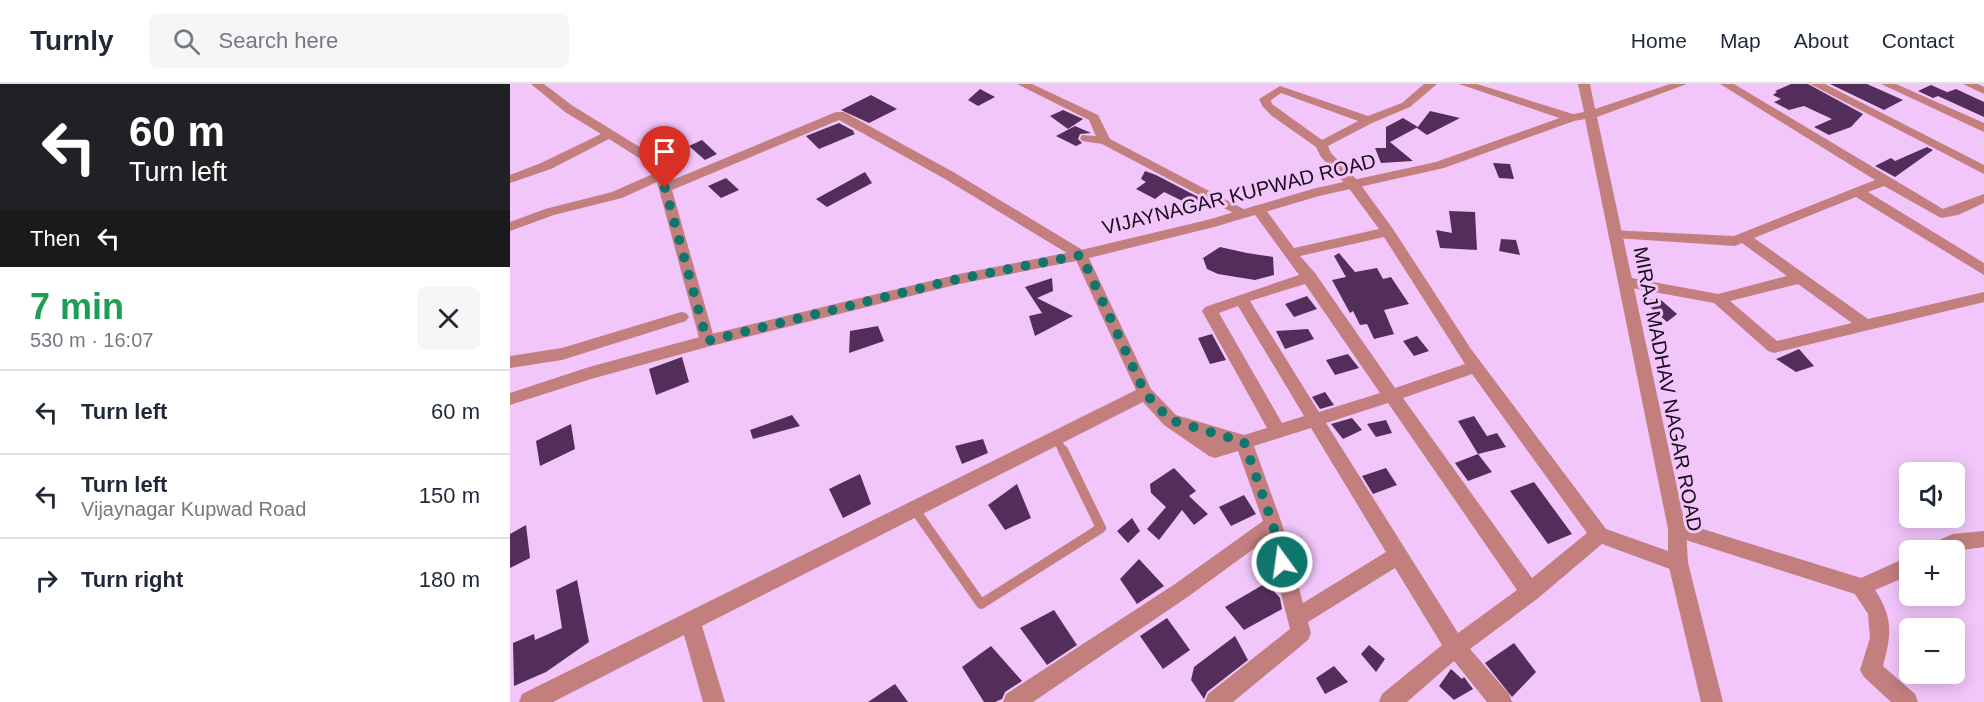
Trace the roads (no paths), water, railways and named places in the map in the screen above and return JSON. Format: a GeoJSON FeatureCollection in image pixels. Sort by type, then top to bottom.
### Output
{"type":"FeatureCollection","features":[{"type":"Feature","properties":{"kind":"street"},"geometry":{"type":"LineString","coordinates":[[537,84],[569,109],[659,165],[707,341]]}},
{"type":"Feature","properties":{"kind":"street"},"geometry":{"type":"LineString","coordinates":[[1023,84],[1094,118],[1105,141]]}},
{"type":"Feature","properties":{"kind":"street"},"geometry":{"type":"LineString","coordinates":[[1321,146],[1368,120],[1406,105],[1431,84]]}},
{"type":"Feature","properties":{"kind":"street"},"geometry":{"type":"LineString","coordinates":[[1465,84],[1572,118]]}},
{"type":"Feature","properties":{"kind":"street","name":"MIRAJ MADHAV NAGAR ROAD"},"geometry":{"type":"LineString","coordinates":[[1584,84],[1677,529],[1678,563],[1712,702]]}},
{"type":"Feature","properties":{"kind":"street","name":"VIJAYNAGAR KUPWAD ROAD"},"geometry":{"type":"LineString","coordinates":[[510,399],[589,373],[707,341],[958,279],[1081,255],[1353,184],[1439,165],[1572,118],[1590,115],[1681,84]]}},
{"type":"Feature","properties":{"kind":"street"},"geometry":{"type":"LineString","coordinates":[[1725,84],[1941,214],[1953,212],[1984,198]]}},
{"type":"Feature","properties":{"kind":"street"},"geometry":{"type":"LineString","coordinates":[[1816,84],[1984,170]]}},
{"type":"Feature","properties":{"kind":"street"},"geometry":{"type":"LineString","coordinates":[[1887,84],[1984,128]]}},
{"type":"Feature","properties":{"kind":"street"},"geometry":{"type":"LineString","coordinates":[[1969,84],[1984,91]]}},
{"type":"Feature","properties":{"kind":"street"},"geometry":{"type":"LineString","coordinates":[[1368,120],[1280,88],[1265,99],[1267,105],[1275,113],[1321,146],[1325,154],[1353,184],[1388,232],[1475,367],[1599,535],[1678,563]]}},
{"type":"Feature","properties":{"kind":"street"},"geometry":{"type":"LineString","coordinates":[[510,227],[550,212],[663,181],[840,115],[950,176],[1081,255],[1145,393],[1170,420],[1244,442],[1475,367]]}},
{"type":"Feature","properties":{"kind":"street"},"geometry":{"type":"LineString","coordinates":[[510,179],[546,166],[609,134]]}},
{"type":"Feature","properties":{"kind":"street"},"geometry":{"type":"LineString","coordinates":[[1086,138],[1105,141],[1251,211],[1292,254],[1310,278],[1390,396],[1530,592]]}},
{"type":"Feature","properties":{"kind":"street"},"geometry":{"type":"LineString","coordinates":[[1615,233],[1735,241],[1884,181]]}},
{"type":"Feature","properties":{"kind":"street"},"geometry":{"type":"LineString","coordinates":[[1858,192],[1984,270]]}},
{"type":"Feature","properties":{"kind":"street"},"geometry":{"type":"LineString","coordinates":[[1292,254],[1388,232]]}},
{"type":"Feature","properties":{"kind":"street"},"geometry":{"type":"LineString","coordinates":[[1744,238],[1867,326]]}},
{"type":"Feature","properties":{"kind":"street"},"geometry":{"type":"LineString","coordinates":[[1278,431],[1210,312],[1241,298],[1310,278]]}},
{"type":"Feature","properties":{"kind":"street"},"geometry":{"type":"LineString","coordinates":[[1626,282],[1718,299],[1800,278]]}},
{"type":"Feature","properties":{"kind":"street"},"geometry":{"type":"LineString","coordinates":[[1718,299],[1774,347],[1984,297]]}},
{"type":"Feature","properties":{"kind":"street"},"geometry":{"type":"LineString","coordinates":[[1241,298],[1455,647],[1501,702]]}},
{"type":"Feature","properties":{"kind":"street"},"geometry":{"type":"LineString","coordinates":[[510,362],[562,354],[681,317]]}},
{"type":"Feature","properties":{"kind":"street"},"geometry":{"type":"LineString","coordinates":[[533,701],[1145,393]]}},
{"type":"Feature","properties":{"kind":"street"},"geometry":{"type":"LineString","coordinates":[[1216,702],[1301,633],[1273,525],[1244,442]]}},
{"type":"Feature","properties":{"kind":"street"},"geometry":{"type":"LineString","coordinates":[[1014,702],[1182,590],[1273,525]]}},
{"type":"Feature","properties":{"kind":"street"},"geometry":{"type":"LineString","coordinates":[[1677,529],[1862,587],[1878,612],[1880,638],[1871,670],[1907,702]]}},
{"type":"Feature","properties":{"kind":"street"},"geometry":{"type":"LineString","coordinates":[[1390,702],[1455,647],[1530,592],[1599,535]]}},
{"type":"Feature","properties":{"kind":"street"},"geometry":{"type":"LineString","coordinates":[[1965,541],[1984,539]]}},
{"type":"Feature","properties":{"kind":"street"},"geometry":{"type":"LineString","coordinates":[[1296,619],[1399,555]]}},
{"type":"Feature","properties":{"kind":"street"},"geometry":{"type":"LineString","coordinates":[[1862,587],[1899,570]]}},
{"type":"Feature","properties":{"kind":"street"},"geometry":{"type":"LineString","coordinates":[[691,622],[714,702]]}},
{"type":"Feature","properties":{"kind":"lane"},"geometry":{"type":"LineString","coordinates":[[915,510],[981,604],[1101,528],[1056,437]]}}]}
